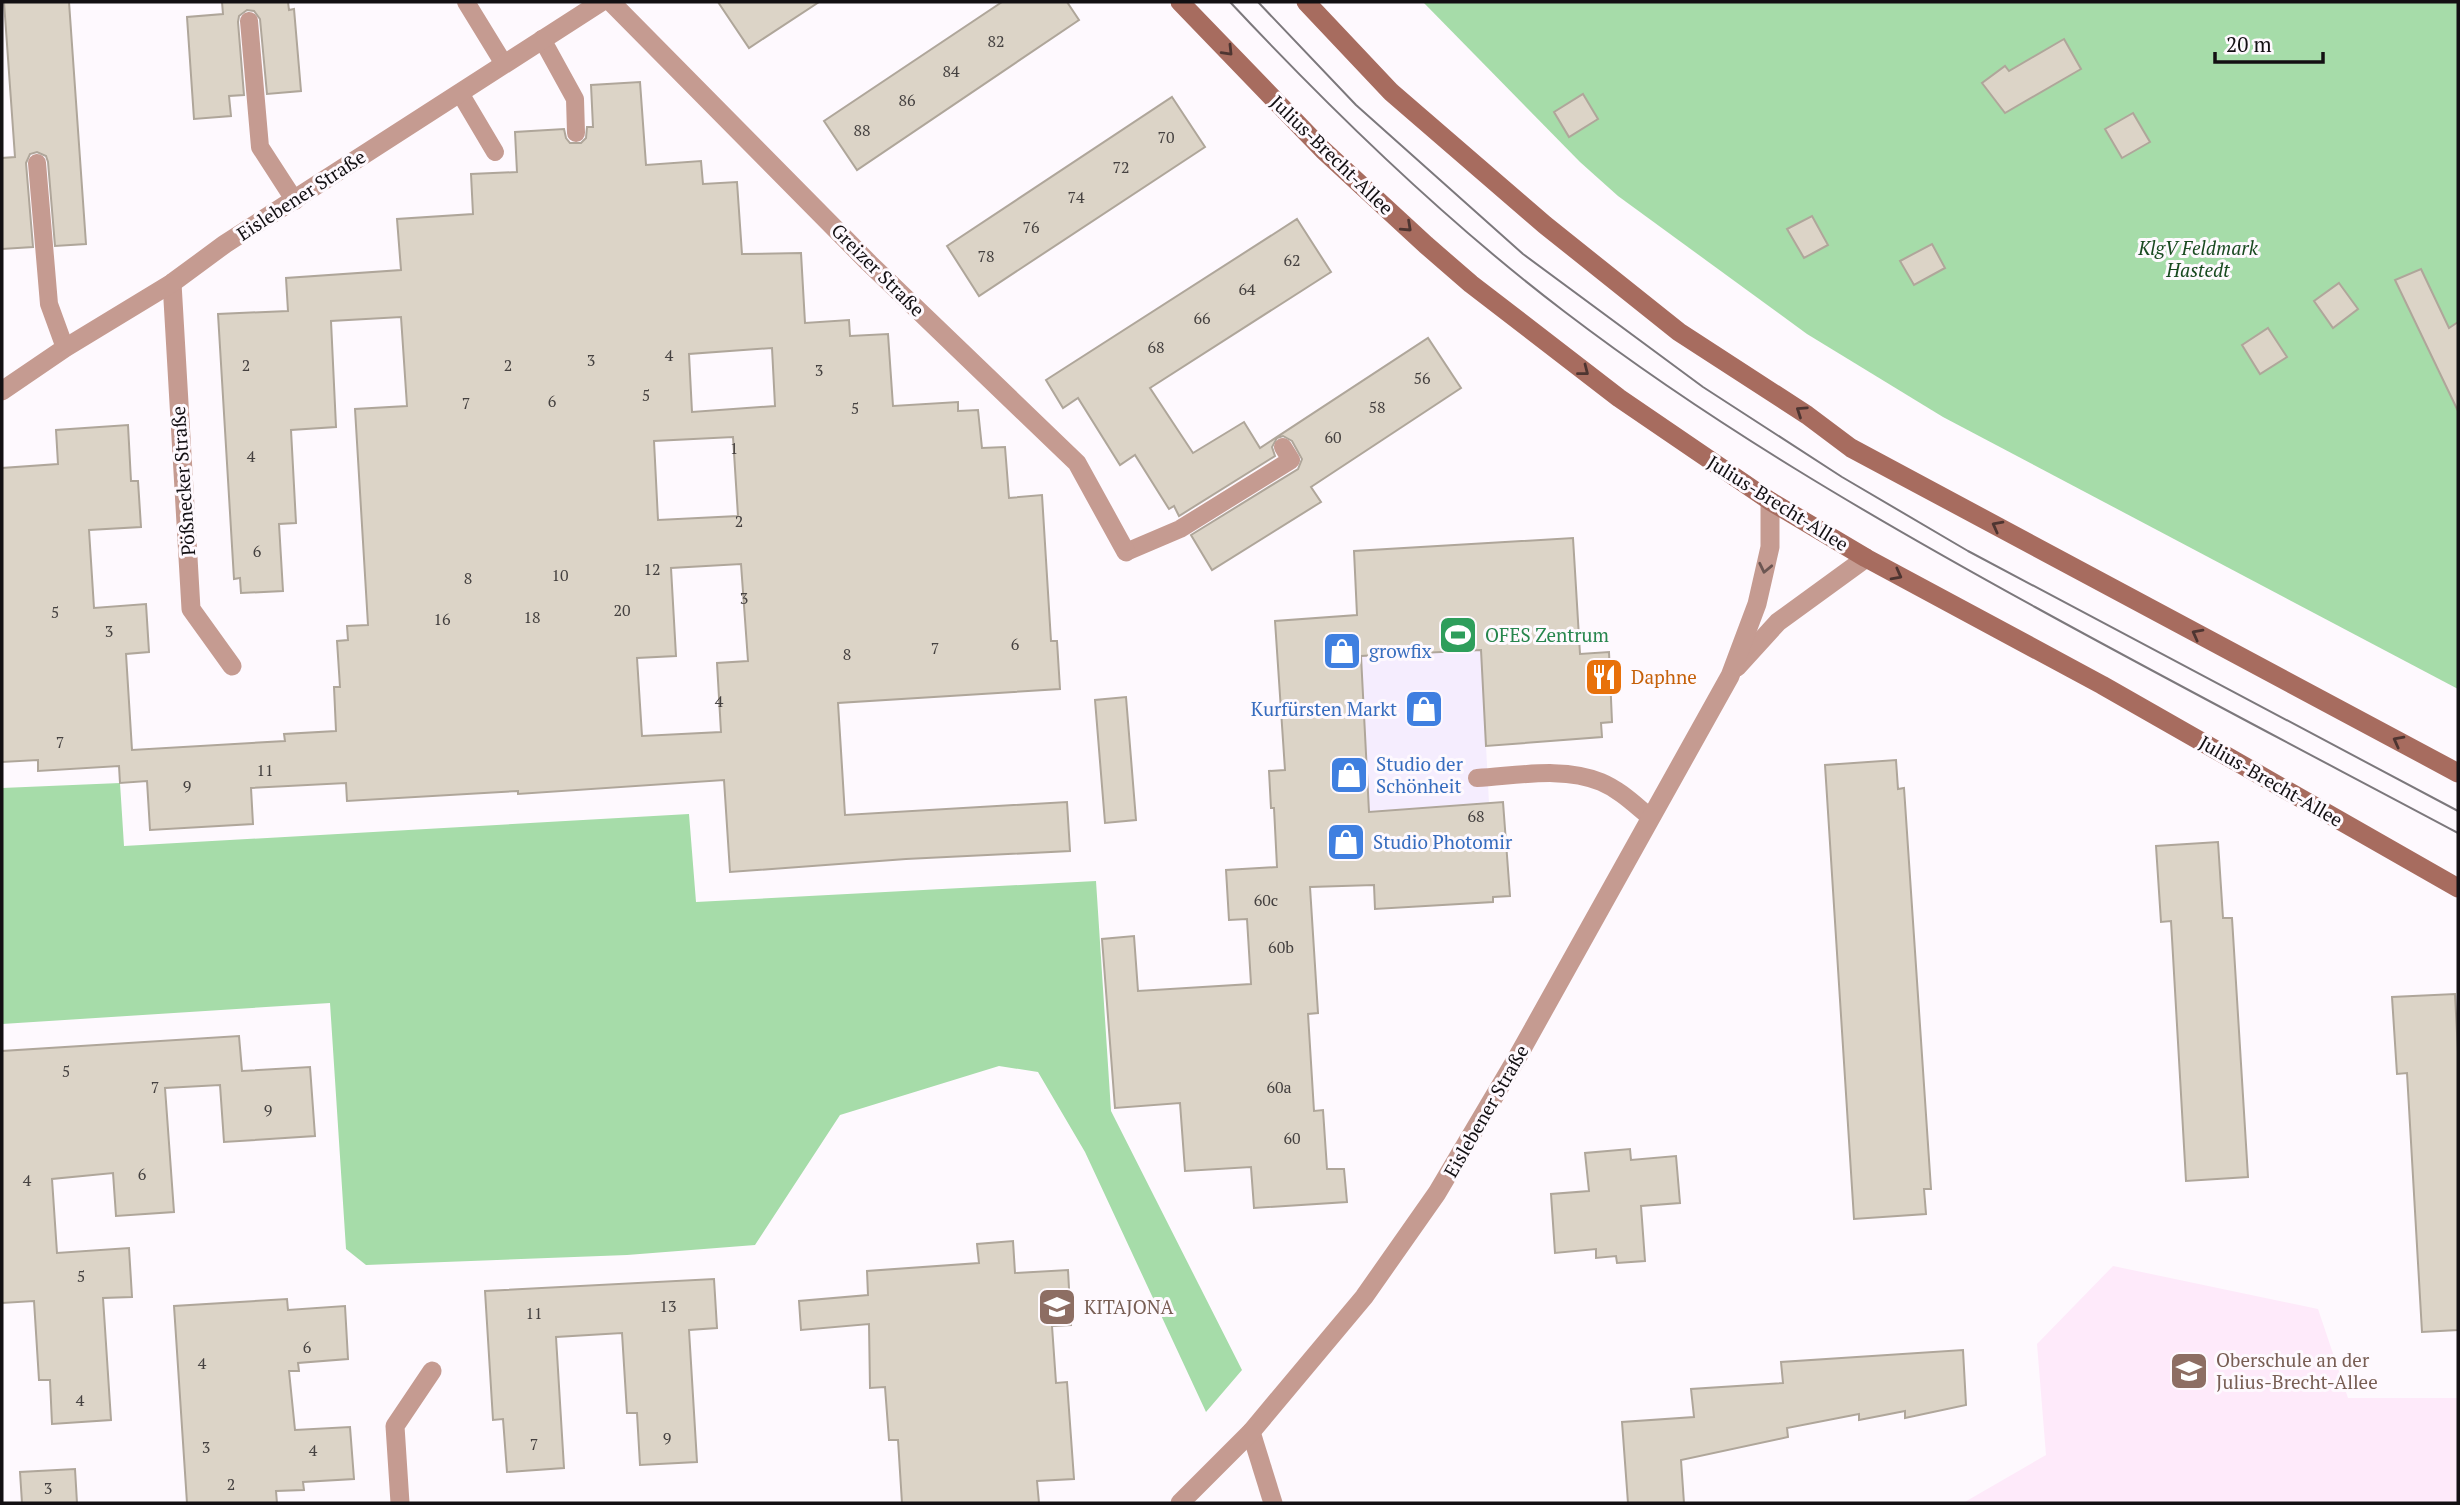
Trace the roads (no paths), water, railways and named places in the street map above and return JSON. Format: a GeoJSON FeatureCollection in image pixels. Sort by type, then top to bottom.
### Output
{"type":"FeatureCollection","features":[{"type":"Feature","properties":{"kind":"main road","name":"Julius-Brecht-Allee"},"geometry":{"type":"LineString","coordinates":[[1180,2],[1323,150],[1471,284],[1619,398],[1770,501],[1866,558],[2102,685],[2458,888]]}},
{"type":"Feature","properties":{"kind":"main road"},"geometry":{"type":"LineString","coordinates":[[1306,2],[1391,92],[1539,221],[1679,332],[1807,415],[1851,448],[2458,773]]}},
{"type":"Feature","properties":{"kind":"street","name":"Eislebener Straße"},"geometry":{"type":"LineString","coordinates":[[2,391],[601,2]]}},
{"type":"Feature","properties":{"kind":"street","name":"Greizer Straße"},"geometry":{"type":"LineString","coordinates":[[611,2],[869,263],[1077,463],[1126,552]]}},
{"type":"Feature","properties":{"kind":"street","name":"Pößnecker Straße"},"geometry":{"type":"LineString","coordinates":[[172,283],[191,609],[232,666]]}},
{"type":"Feature","properties":{"kind":"street","name":"Eislebener Straße"},"geometry":{"type":"LineString","coordinates":[[1180,1503],[1251,1432],[1364,1297],[1437,1193],[1558,987],[1730,676],[1758,604],[1770,547],[1770,501]]}},
{"type":"Feature","properties":{"kind":"street","name":"Eislebener Straße"},"geometry":{"type":"LineString","coordinates":[[1730,676],[1778,622],[1866,558]]}},
{"type":"Feature","properties":{"kind":"street"},"geometry":{"type":"LineString","coordinates":[[400,1503],[395,1426],[432,1371]]}},
{"type":"Feature","properties":{"kind":"street"},"geometry":{"type":"LineString","coordinates":[[1251,1432],[1273,1503]]}},
{"type":"Feature","properties":{"kind":"lane"},"geometry":{"type":"LineString","coordinates":[[466,2],[504,64]]}},
{"type":"Feature","properties":{"kind":"lane"},"geometry":{"type":"LineString","coordinates":[[249,21],[260,147],[295,201]]}},
{"type":"Feature","properties":{"kind":"lane"},"geometry":{"type":"LineString","coordinates":[[542,40],[575,99],[576,133]]}},
{"type":"Feature","properties":{"kind":"lane"},"geometry":{"type":"LineString","coordinates":[[460,93],[495,152]]}},
{"type":"Feature","properties":{"kind":"lane"},"geometry":{"type":"LineString","coordinates":[[37,163],[49,304],[65,348]]}},
{"type":"Feature","properties":{"kind":"lane"},"geometry":{"type":"LineString","coordinates":[[1126,552],[1180,529],[1291,460],[1283,447]]}},
{"type":"Feature","properties":{"kind":"lane"},"geometry":{"type":"LineString","coordinates":[[1477,778],[1574,774],[1601,782],[1621,793],[1650,817]]}},
{"type":"Feature","properties":{"kind":"tram line"},"geometry":{"type":"LineString","coordinates":[[1230,2],[1350,125],[1433,203],[1565,312],[1678,393],[1854,504],[1974,573],[2458,833]]}},
{"type":"Feature","properties":{"kind":"tram line"},"geometry":{"type":"LineString","coordinates":[[1258,2],[1356,105],[1523,254],[1703,387],[1842,477],[1968,551],[2458,811]]}},
{"type":"Feature","properties":{"kind":"place","name":"OFES Zentrum"},"geometry":{"type":"Point","coordinates":[1458,635]}},
{"type":"Feature","properties":{"kind":"place","name":"growfix"},"geometry":{"type":"Point","coordinates":[1342,651]}},
{"type":"Feature","properties":{"kind":"place","name":"Daphne"},"geometry":{"type":"Point","coordinates":[1604,677]}},
{"type":"Feature","properties":{"kind":"place","name":"Kurfürsten Markt"},"geometry":{"type":"Point","coordinates":[1424,709]}},
{"type":"Feature","properties":{"kind":"place","name":"Studio der Schönheit"},"geometry":{"type":"Point","coordinates":[1349,775]}},
{"type":"Feature","properties":{"kind":"place","name":"Studio Photomir"},"geometry":{"type":"Point","coordinates":[1346,842]}},
{"type":"Feature","properties":{"kind":"place","name":"KITAJONA"},"geometry":{"type":"Point","coordinates":[1057,1307]}},
{"type":"Feature","properties":{"kind":"place","name":"Oberschule an der Julius-Brecht-Allee"},"geometry":{"type":"Point","coordinates":[2189,1371]}},
{"type":"Feature","properties":{"kind":"park label","name":"KlgV Feldmark Hastedt"},"geometry":{"type":"Point","coordinates":[2198,259]}}]}
